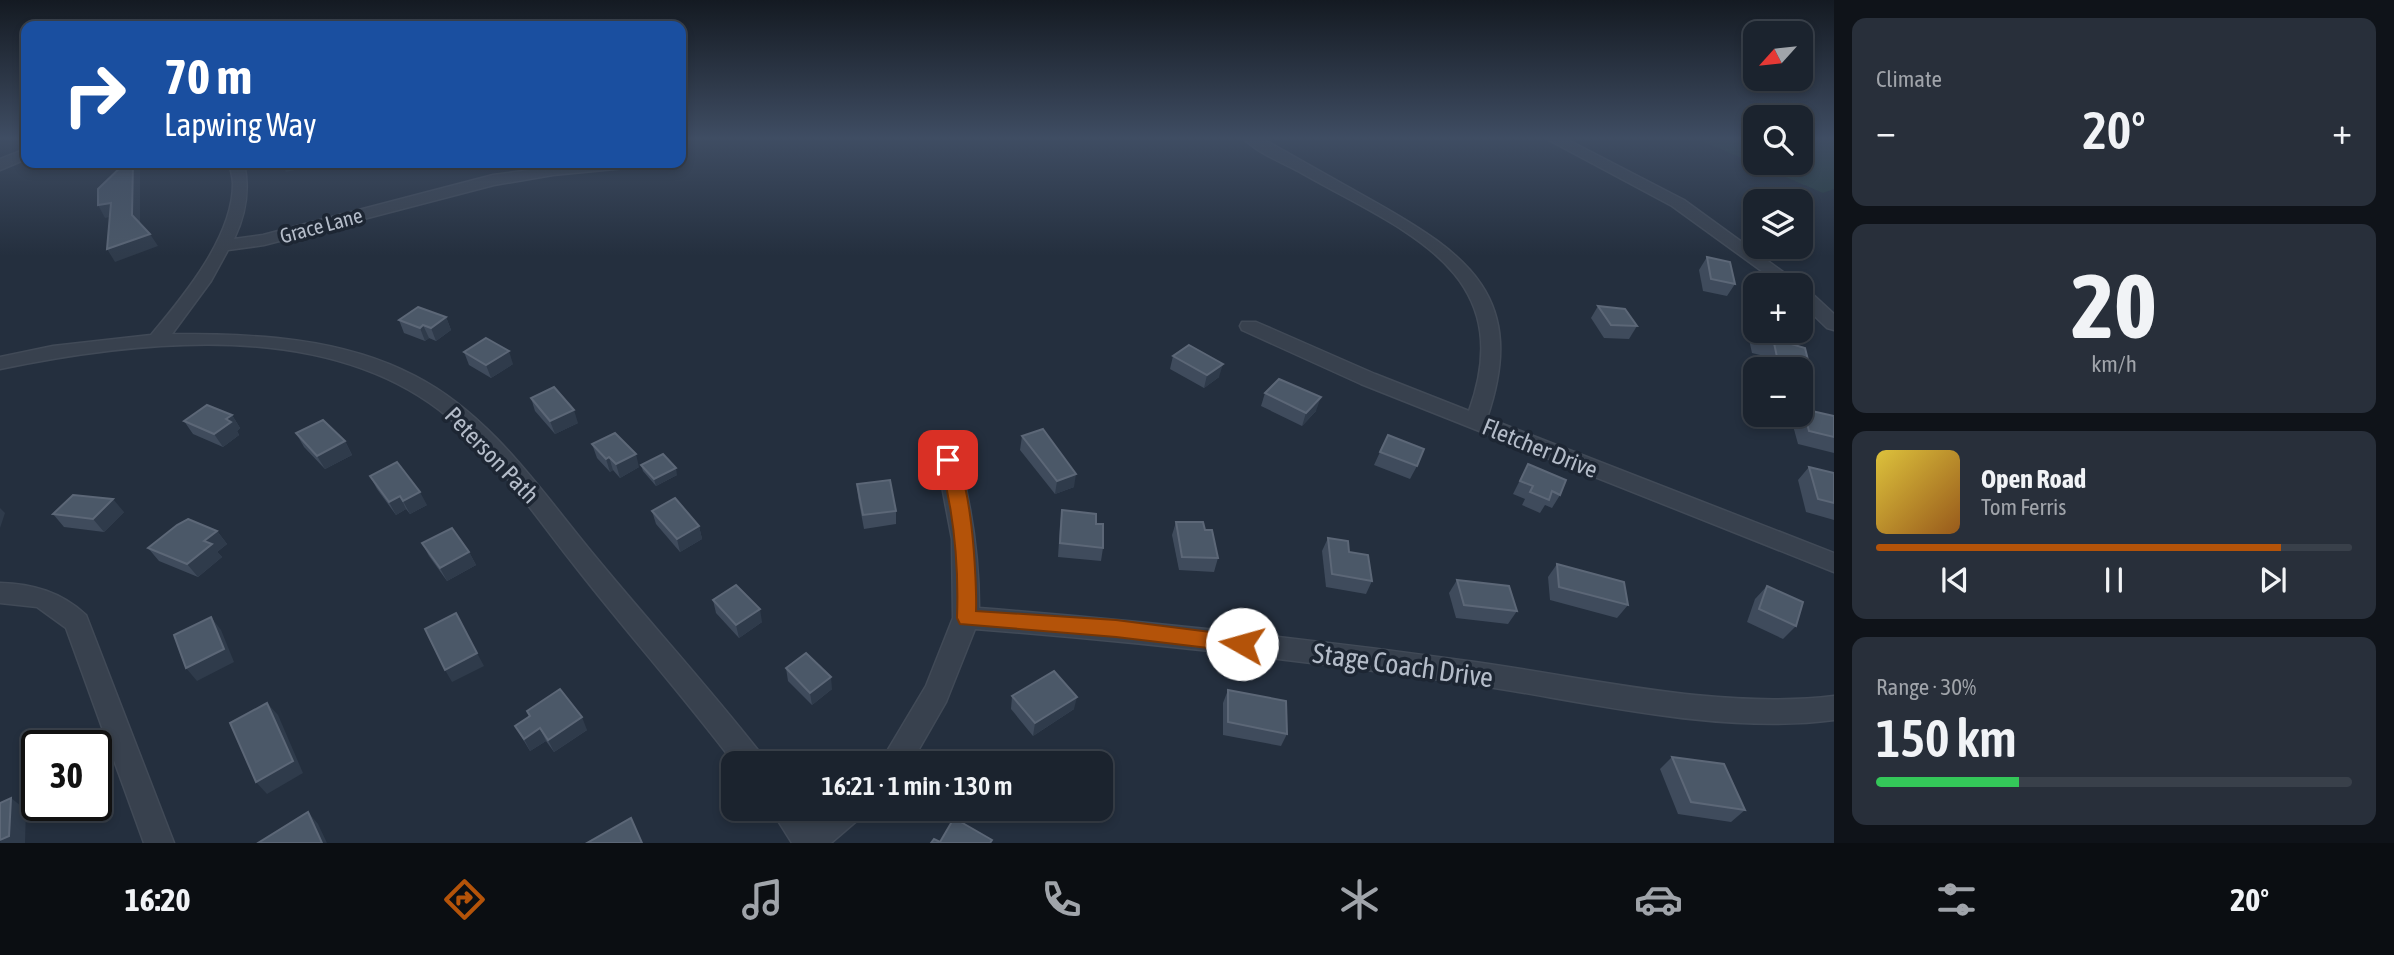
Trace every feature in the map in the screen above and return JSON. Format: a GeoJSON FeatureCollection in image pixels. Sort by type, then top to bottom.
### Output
{"type":"FeatureCollection","features":[{"type":"Feature","properties":{"kind":"street"},"geometry":{"type":"LineString","coordinates":[[156,341],[222,246],[240,208],[241,177]]}},
{"type":"Feature","properties":{"kind":"street","name":"Grace Lane"},"geometry":{"type":"LineString","coordinates":[[222,246],[264,240],[509,177]]}},
{"type":"Feature","properties":{"kind":"street"},"geometry":{"type":"LineString","coordinates":[[1320,177],[1420,234],[1455,261],[1467,275],[1485,310],[1492,334],[1486,391],[1475,422]]}},
{"type":"Feature","properties":{"kind":"street"},"geometry":{"type":"LineString","coordinates":[[1628,177],[1678,203],[1775,273]]}},
{"type":"Feature","properties":{"kind":"street"},"geometry":{"type":"LineString","coordinates":[[1813,304],[1834,324]]}},
{"type":"Feature","properties":{"kind":"street","name":"Fletcher Drive"},"geometry":{"type":"LineString","coordinates":[[1249,326],[1368,379],[1834,563]]}},
{"type":"Feature","properties":{"kind":"street","name":"Peterson Path"},"geometry":{"type":"LineString","coordinates":[[0,363],[84,347],[156,341],[237,340],[336,354],[401,377],[452,410],[500,458],[741,751]]}},
{"type":"Feature","properties":{"kind":"street"},"geometry":{"type":"LineString","coordinates":[[903,751],[935,698],[966,618],[968,577],[960,504],[948,460]]}},
{"type":"Feature","properties":{"kind":"street"},"geometry":{"type":"LineString","coordinates":[[0,593],[26,594],[61,606],[77,622],[159,843]]}},
{"type":"Feature","properties":{"kind":"street","name":"Stage Coach Drive"},"geometry":{"type":"LineString","coordinates":[[966,618],[1116,628],[1399,663],[1670,702],[1764,712],[1809,712],[1834,708]]}},
{"type":"Feature","properties":{"kind":"street"},"geometry":{"type":"LineString","coordinates":[[794,821],[808,842],[834,821]]}},
{"type":"Feature","properties":{"kind":"green space"},"geometry":{"type":"Polygon","coordinates":[[[1787,177],[1834,177],[1834,189],[1823,193],[1787,177]]]}},
{"type":"Feature","properties":{"kind":"building"},"geometry":{"type":"Polygon","coordinates":[[[110,177],[133,177],[132,215],[150,234],[107,249],[111,203],[98,205],[98,189],[110,177]]]}},
{"type":"Feature","properties":{"kind":"building"},"geometry":{"type":"Polygon","coordinates":[[[1707,257],[1730,262],[1735,284],[1711,279],[1707,257]]]}},
{"type":"Feature","properties":{"kind":"building"},"geometry":{"type":"Polygon","coordinates":[[[1598,306],[1625,309],[1637,326],[1611,325],[1598,306]]]}},
{"type":"Feature","properties":{"kind":"building"},"geometry":{"type":"Polygon","coordinates":[[[418,307],[446,317],[431,328],[423,325],[420,328],[399,320],[418,307]]]}},
{"type":"Feature","properties":{"kind":"building"},"geometry":{"type":"Polygon","coordinates":[[[486,338],[509,351],[486,365],[464,352],[486,338]]]}},
{"type":"Feature","properties":{"kind":"building"},"geometry":{"type":"Polygon","coordinates":[[[1774,343],[1791,343],[1805,348],[1807,357],[1777,357],[1774,343]]]}},
{"type":"Feature","properties":{"kind":"building"},"geometry":{"type":"Polygon","coordinates":[[[1189,345],[1223,364],[1207,375],[1173,356],[1189,345]]]}},
{"type":"Feature","properties":{"kind":"building"},"geometry":{"type":"Polygon","coordinates":[[[1279,379],[1321,397],[1306,413],[1265,393],[1279,379]]]}},
{"type":"Feature","properties":{"kind":"building"},"geometry":{"type":"Polygon","coordinates":[[[554,387],[574,410],[550,421],[531,398],[554,387]]]}},
{"type":"Feature","properties":{"kind":"building"},"geometry":{"type":"Polygon","coordinates":[[[207,405],[232,415],[226,419],[231,422],[214,434],[184,421],[207,405]]]}},
{"type":"Feature","properties":{"kind":"building"},"geometry":{"type":"Polygon","coordinates":[[[1813,411],[1834,416],[1834,437],[1809,431],[1808,427],[1813,427],[1813,411]]]}},
{"type":"Feature","properties":{"kind":"building"},"geometry":{"type":"Polygon","coordinates":[[[323,420],[345,441],[317,456],[296,433],[323,420]]]}},
{"type":"Feature","properties":{"kind":"building"},"geometry":{"type":"Polygon","coordinates":[[[1043,429],[1076,474],[1057,481],[1022,436],[1043,429]]]}},
{"type":"Feature","properties":{"kind":"building"},"geometry":{"type":"Polygon","coordinates":[[[615,433],[636,454],[616,464],[609,457],[606,459],[592,444],[615,433]]]}},
{"type":"Feature","properties":{"kind":"building"},"geometry":{"type":"Polygon","coordinates":[[[1388,435],[1424,449],[1417,466],[1380,452],[1388,435]]]}},
{"type":"Feature","properties":{"kind":"building"},"geometry":{"type":"Polygon","coordinates":[[[663,454],[676,468],[654,479],[641,465],[663,454]]]}},
{"type":"Feature","properties":{"kind":"building"},"geometry":{"type":"Polygon","coordinates":[[[397,462],[420,492],[403,501],[400,496],[389,502],[370,476],[397,462]]]}},
{"type":"Feature","properties":{"kind":"building"},"geometry":{"type":"Polygon","coordinates":[[[1528,464],[1566,480],[1560,495],[1552,491],[1549,500],[1530,492],[1533,486],[1520,481],[1528,464]]]}},
{"type":"Feature","properties":{"kind":"building"},"geometry":{"type":"Polygon","coordinates":[[[1809,467],[1834,473],[1834,503],[1818,499],[1809,467]]]}},
{"type":"Feature","properties":{"kind":"building"},"geometry":{"type":"Polygon","coordinates":[[[890,480],[896,511],[863,515],[857,484],[890,480]]]}},
{"type":"Feature","properties":{"kind":"building"},"geometry":{"type":"Polygon","coordinates":[[[73,495],[113,499],[93,519],[53,514],[73,495]]]}},
{"type":"Feature","properties":{"kind":"building"},"geometry":{"type":"Polygon","coordinates":[[[675,498],[699,526],[677,539],[652,511],[675,498]]]}},
{"type":"Feature","properties":{"kind":"building"},"geometry":{"type":"Polygon","coordinates":[[[1062,510],[1096,514],[1096,524],[1103,524],[1103,548],[1060,543],[1062,510]]]}},
{"type":"Feature","properties":{"kind":"building"},"geometry":{"type":"Polygon","coordinates":[[[188,519],[217,531],[204,541],[212,544],[187,564],[148,548],[177,525],[188,519]]]}},
{"type":"Feature","properties":{"kind":"building"},"geometry":{"type":"Polygon","coordinates":[[[1176,522],[1203,522],[1205,530],[1212,530],[1218,558],[1182,557],[1176,522]]]}},
{"type":"Feature","properties":{"kind":"building"},"geometry":{"type":"Polygon","coordinates":[[[452,528],[469,552],[440,568],[422,543],[452,528]]]}},
{"type":"Feature","properties":{"kind":"building"},"geometry":{"type":"Polygon","coordinates":[[[1328,538],[1348,541],[1349,552],[1368,555],[1372,581],[1332,574],[1328,538]]]}},
{"type":"Feature","properties":{"kind":"building"},"geometry":{"type":"Polygon","coordinates":[[[1557,564],[1624,582],[1628,605],[1559,587],[1557,564]]]}},
{"type":"Feature","properties":{"kind":"building"},"geometry":{"type":"Polygon","coordinates":[[[1457,580],[1509,586],[1517,611],[1464,605],[1457,580]]]}},
{"type":"Feature","properties":{"kind":"building"},"geometry":{"type":"Polygon","coordinates":[[[736,585],[760,609],[736,625],[713,600],[736,585]]]}},
{"type":"Feature","properties":{"kind":"building"},"geometry":{"type":"Polygon","coordinates":[[[1767,586],[1803,602],[1796,626],[1759,609],[1767,586]]]}},
{"type":"Feature","properties":{"kind":"building"},"geometry":{"type":"Polygon","coordinates":[[[456,613],[477,653],[445,670],[425,629],[456,613]]]}},
{"type":"Feature","properties":{"kind":"building"},"geometry":{"type":"Polygon","coordinates":[[[211,617],[224,649],[186,668],[174,635],[211,617]]]}},
{"type":"Feature","properties":{"kind":"building"},"geometry":{"type":"Polygon","coordinates":[[[806,653],[831,677],[810,693],[786,668],[806,653]]]}},
{"type":"Feature","properties":{"kind":"building"},"geometry":{"type":"Polygon","coordinates":[[[1054,671],[1077,697],[1035,723],[1012,696],[1054,671]]]}},
{"type":"Feature","properties":{"kind":"building"},"geometry":{"type":"Polygon","coordinates":[[[560,689],[582,717],[548,740],[540,728],[524,739],[515,726],[530,716],[527,711],[560,689]]]}},
{"type":"Feature","properties":{"kind":"building"},"geometry":{"type":"Polygon","coordinates":[[[1228,690],[1286,701],[1287,734],[1228,722],[1228,690]]]}},
{"type":"Feature","properties":{"kind":"building"},"geometry":{"type":"Polygon","coordinates":[[[267,703],[293,761],[256,782],[230,723],[267,703]]]}},
{"type":"Feature","properties":{"kind":"building"},"geometry":{"type":"Polygon","coordinates":[[[1672,757],[1724,764],[1745,810],[1691,802],[1672,757]]]}},
{"type":"Feature","properties":{"kind":"building"},"geometry":{"type":"Polygon","coordinates":[[[11,798],[9,836],[0,840],[0,803],[11,798]]]}},
{"type":"Feature","properties":{"kind":"building"},"geometry":{"type":"Polygon","coordinates":[[[308,812],[322,843],[258,843],[308,812]]]}},
{"type":"Feature","properties":{"kind":"building"},"geometry":{"type":"Polygon","coordinates":[[[631,818],[642,843],[587,843],[631,818]]]}},
{"type":"Feature","properties":{"kind":"building"},"geometry":{"type":"Polygon","coordinates":[[[952,821],[959,821],[992,840],[990,843],[931,843],[934,839],[940,842],[952,821]]]}},
{"type":"Feature","properties":{"kind":"route"},"geometry":{"type":"LineString","coordinates":[[948,460],[960,504],[968,577],[966,618],[1116,628],[1242,644]]}}]}
